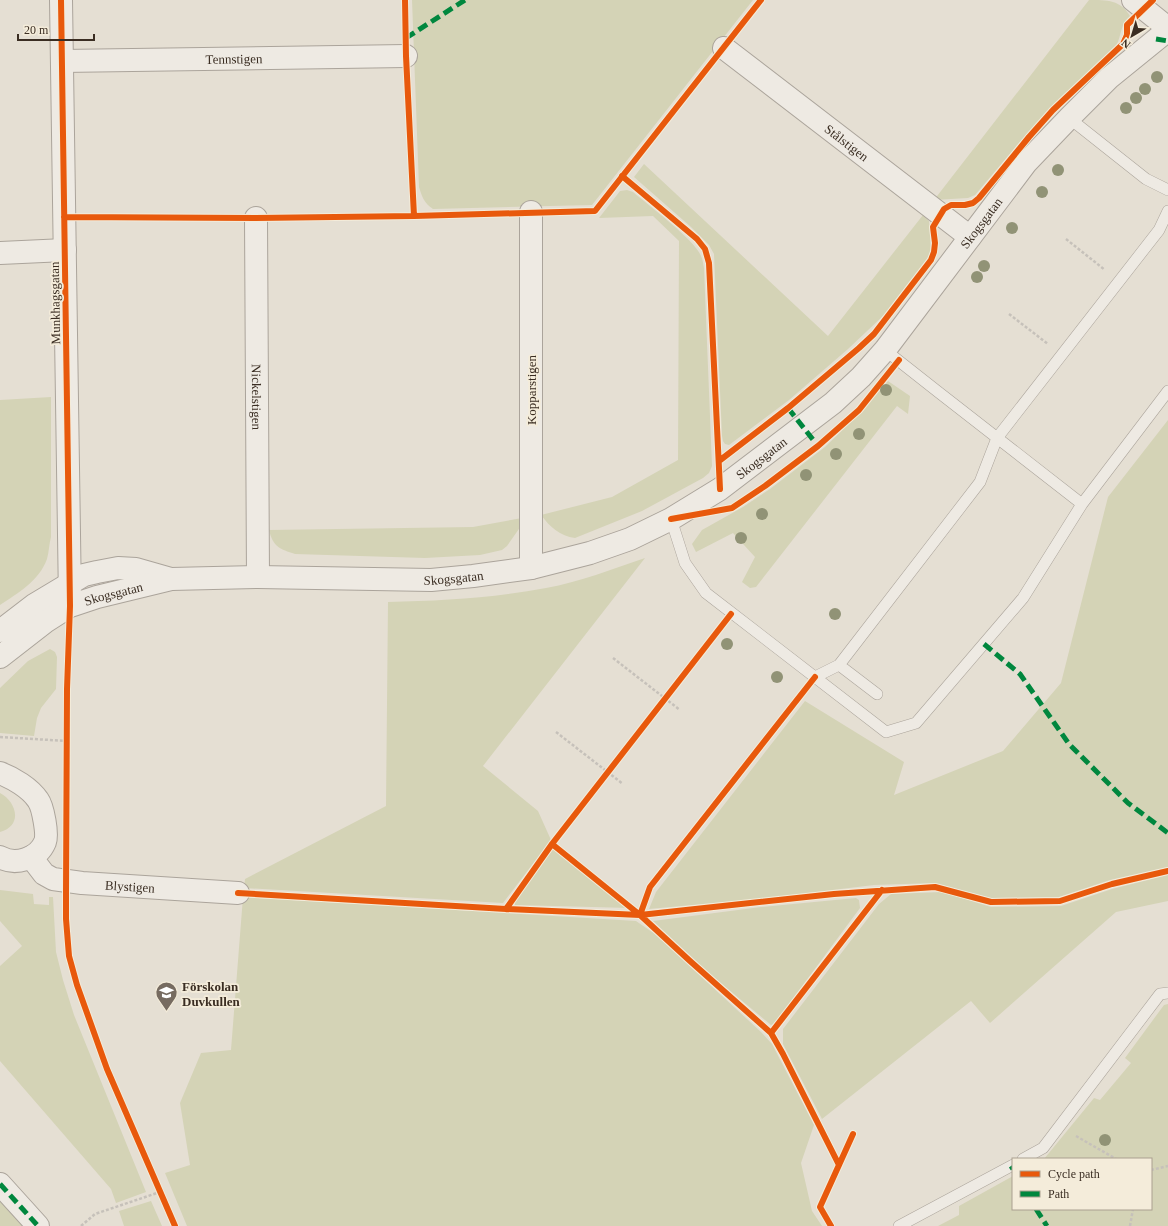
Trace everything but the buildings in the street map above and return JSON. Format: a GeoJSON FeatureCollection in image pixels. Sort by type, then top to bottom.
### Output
{"type":"FeatureCollection","features":[{"type":"Feature","properties":{"kind":"street","name":"Munkhagsgatan"},"geometry":{"type":"LineString","coordinates":[[61,0],[70,606]]}},
{"type":"Feature","properties":{"kind":"street"},"geometry":{"type":"LineString","coordinates":[[1133,0],[1168,29]]}},
{"type":"Feature","properties":{"kind":"street","name":"Skogsgatan"},"geometry":{"type":"LineString","coordinates":[[0,657],[36,628],[70,606],[97,597],[171,579],[258,577],[431,580],[473,576],[531,568],[590,553],[630,538],[671,519],[720,489],[833,403],[861,377],[885,350],[1026,163],[1109,78],[1168,29]]}},
{"type":"Feature","properties":{"kind":"street","name":"Stålstigen"},"geometry":{"type":"LineString","coordinates":[[724,48],[970,237]]}},
{"type":"Feature","properties":{"kind":"street","name":"Tennstigen"},"geometry":{"type":"LineString","coordinates":[[62,61],[406,56]]}},
{"type":"Feature","properties":{"kind":"street","name":"Kopparstigen"},"geometry":{"type":"LineString","coordinates":[[530,212],[531,568]]}},
{"type":"Feature","properties":{"kind":"street","name":"Nickelstigen"},"geometry":{"type":"LineString","coordinates":[[256,218],[258,577]]}},
{"type":"Feature","properties":{"kind":"street","name":"Munkhagsgatan"},"geometry":{"type":"LineString","coordinates":[[0,253],[65,250]]}},
{"type":"Feature","properties":{"kind":"street","name":"Skogsgatan"},"geometry":{"type":"LineString","coordinates":[[0,631],[34,605],[84,575],[118,568],[136,569],[171,579]]}},
{"type":"Feature","properties":{"kind":"street"},"geometry":{"type":"LineString","coordinates":[[0,773],[26,788],[37,798],[40,803],[44,819],[46,840],[43,847],[38,852],[24,860],[5,860],[0,857]]}},
{"type":"Feature","properties":{"kind":"street","name":"Blystigen"},"geometry":{"type":"LineString","coordinates":[[31,857],[44,874],[53,879],[238,893]]}},
{"type":"Feature","properties":{"kind":"street"},"geometry":{"type":"LineString","coordinates":[[0,1184],[38,1226]]}},
{"type":"Feature","properties":{"kind":"lane"},"geometry":{"type":"LineString","coordinates":[[1069,118],[1146,179],[1168,190]]}},
{"type":"Feature","properties":{"kind":"lane"},"geometry":{"type":"LineString","coordinates":[[815,677],[839,665],[980,482],[997,438],[1159,230],[1168,211]]}},
{"type":"Feature","properties":{"kind":"lane"},"geometry":{"type":"LineString","coordinates":[[885,350],[1082,504]]}},
{"type":"Feature","properties":{"kind":"lane"},"geometry":{"type":"LineString","coordinates":[[671,519],[685,564],[706,593],[731,614],[886,732],[916,724],[1023,598],[1082,504],[1168,391]]}},
{"type":"Feature","properties":{"kind":"lane"},"geometry":{"type":"LineString","coordinates":[[839,665],[877,694]]}},
{"type":"Feature","properties":{"kind":"lane"},"geometry":{"type":"LineString","coordinates":[[1025,1158],[1044,1148],[1160,994],[1168,993]]}},
{"type":"Feature","properties":{"kind":"lane"},"geometry":{"type":"LineString","coordinates":[[899,1226],[1012,1166]]}},
{"type":"Feature","properties":{"kind":"path"},"geometry":{"type":"LineString","coordinates":[[1066,239],[1119,280]]}},
{"type":"Feature","properties":{"kind":"path"},"geometry":{"type":"LineString","coordinates":[[1008,314],[1061,355]]}},
{"type":"Feature","properties":{"kind":"path"},"geometry":{"type":"LineString","coordinates":[[612,658],[680,710]]}},
{"type":"Feature","properties":{"kind":"path"},"geometry":{"type":"LineString","coordinates":[[556,732],[623,784]]}},
{"type":"Feature","properties":{"kind":"path"},"geometry":{"type":"LineString","coordinates":[[0,737],[67,742]]}},
{"type":"Feature","properties":{"kind":"path"},"geometry":{"type":"LineString","coordinates":[[1060,1126],[1114,1158]]}},
{"type":"Feature","properties":{"kind":"path"},"geometry":{"type":"LineString","coordinates":[[1152,1170],[1168,1166]]}},
{"type":"Feature","properties":{"kind":"path"},"geometry":{"type":"LineString","coordinates":[[81,1226],[95,1214],[160,1192]]}},
{"type":"Feature","properties":{"kind":"path"},"geometry":{"type":"LineString","coordinates":[[1130,1226],[1133,1210]]}},
{"type":"Feature","properties":{"kind":"green space"},"geometry":{"type":"Polygon","coordinates":[[[412,0],[753,0],[592,205],[433,209],[424,200],[419,187],[412,0]]]}},
{"type":"Feature","properties":{"kind":"green space"},"geometry":{"type":"Polygon","coordinates":[[[1089,0],[1113,2],[1122,7],[1130,16],[1124,23],[1116,46],[1059,99],[975,195],[968,198],[934,200],[1089,0]]]}},
{"type":"Feature","properties":{"kind":"green space"},"geometry":{"type":"Polygon","coordinates":[[[644,164],[828,336],[923,215],[929,221],[931,251],[927,259],[884,315],[848,349],[789,400],[729,445],[725,444],[722,436],[714,254],[709,245],[691,227],[634,177],[644,164]]]}},
{"type":"Feature","properties":{"kind":"green space"},"geometry":{"type":"Polygon","coordinates":[[[627,190],[633,192],[681,232],[697,249],[702,259],[704,268],[712,466],[709,473],[703,478],[642,511],[575,538],[560,533],[541,515],[612,497],[678,460],[679,241],[653,216],[599,218],[620,191],[627,190]]]}},
{"type":"Feature","properties":{"kind":"green space"},"geometry":{"type":"Polygon","coordinates":[[[888,381],[910,396],[908,414],[897,406],[756,587],[750,588],[742,582],[755,557],[733,533],[696,552],[692,544],[702,530],[743,507],[770,489],[825,447],[857,416],[888,381]]]}},
{"type":"Feature","properties":{"kind":"green space"},"geometry":{"type":"Polygon","coordinates":[[[51,397],[51,537],[48,556],[39,574],[21,591],[0,605],[0,400],[51,397]]]}},
{"type":"Feature","properties":{"kind":"green space"},"geometry":{"type":"Polygon","coordinates":[[[1168,420],[1168,867],[1110,880],[1059,897],[992,898],[936,883],[874,885],[757,899],[649,909],[656,892],[805,701],[904,762],[894,795],[1003,751],[1061,683],[1108,497],[1168,420]]]}},
{"type":"Feature","properties":{"kind":"green space"},"geometry":{"type":"Polygon","coordinates":[[[522,518],[521,526],[507,546],[502,550],[480,555],[425,558],[295,554],[285,551],[275,544],[269,530],[473,527],[522,518]]]}},
{"type":"Feature","properties":{"kind":"green space"},"geometry":{"type":"Polygon","coordinates":[[[645,558],[483,766],[538,811],[551,840],[503,903],[244,888],[245,879],[386,806],[388,602],[467,598],[526,591],[571,582],[645,558]]]}},
{"type":"Feature","properties":{"kind":"green space"},"geometry":{"type":"Polygon","coordinates":[[[50,649],[55,652],[57,657],[56,689],[41,708],[37,718],[34,736],[0,733],[0,688],[28,661],[50,649]]]}},
{"type":"Feature","properties":{"kind":"green space"},"geometry":{"type":"Polygon","coordinates":[[[0,793],[6,797],[14,808],[15,819],[12,825],[0,832],[0,793]]]}},
{"type":"Feature","properties":{"kind":"green space"},"geometry":{"type":"Polygon","coordinates":[[[554,848],[630,908],[515,905],[515,899],[554,848]]]}},
{"type":"Feature","properties":{"kind":"green space"},"geometry":{"type":"Polygon","coordinates":[[[1168,875],[1168,901],[1116,912],[990,1023],[971,1001],[822,1119],[783,1044],[783,1029],[879,904],[891,894],[942,892],[991,907],[1061,906],[1112,889],[1168,875]]]}},
{"type":"Feature","properties":{"kind":"green space"},"geometry":{"type":"Polygon","coordinates":[[[0,890],[33,894],[34,904],[49,905],[49,897],[53,897],[56,952],[74,1015],[146,1192],[116,1203],[111,1189],[0,1061],[0,966],[22,946],[0,921],[0,890]]]}},
{"type":"Feature","properties":{"kind":"green space"},"geometry":{"type":"Polygon","coordinates":[[[243,897],[636,921],[655,934],[761,1032],[772,1044],[814,1125],[801,1163],[812,1211],[822,1226],[187,1226],[165,1173],[190,1165],[180,1103],[201,1053],[231,1050],[243,897]]]}},
{"type":"Feature","properties":{"kind":"green space"},"geometry":{"type":"Polygon","coordinates":[[[856,898],[859,900],[860,908],[774,1024],[771,1025],[710,974],[653,921],[761,907],[856,898]]]}},
{"type":"Feature","properties":{"kind":"green space"},"geometry":{"type":"Polygon","coordinates":[[[1168,1004],[1168,1226],[938,1226],[959,1215],[959,1206],[1012,1177],[1012,1210],[1152,1210],[1152,1158],[1045,1158],[1094,1098],[1100,1100],[1131,1063],[1125,1058],[1164,1005],[1168,1004]]]}},
{"type":"Feature","properties":{"kind":"green space"},"geometry":{"type":"Polygon","coordinates":[[[0,1193],[30,1226],[0,1226],[0,1193]]]}},
{"type":"Feature","properties":{"kind":"green space"},"geometry":{"type":"Polygon","coordinates":[[[151,1201],[162,1226],[124,1226],[119,1211],[151,1201]]]}},
{"type":"Feature","properties":{"kind":"marked path"},"geometry":{"type":"LineString","coordinates":[[406,38],[465,0]]}},
{"type":"Feature","properties":{"kind":"marked path"},"geometry":{"type":"LineString","coordinates":[[1156,39],[1168,41]]}},
{"type":"Feature","properties":{"kind":"marked path"},"geometry":{"type":"LineString","coordinates":[[788,408],[818,446]]}},
{"type":"Feature","properties":{"kind":"marked path"},"geometry":{"type":"LineString","coordinates":[[984,644],[1020,674],[1069,744],[1128,803],[1168,833]]}},
{"type":"Feature","properties":{"kind":"marked path"},"geometry":{"type":"LineString","coordinates":[[0,1184],[38,1226]]}},
{"type":"Feature","properties":{"kind":"marked path"},"geometry":{"type":"LineString","coordinates":[[1037,1210],[1047,1226]]}},
{"type":"Feature","properties":{"kind":"cycle path"},"geometry":{"type":"LineString","coordinates":[[61,0],[70,606],[67,689],[66,892],[66,919],[69,956],[77,985],[107,1069],[175,1226]]}},
{"type":"Feature","properties":{"kind":"cycle path"},"geometry":{"type":"LineString","coordinates":[[405,0],[406,56],[414,216]]}},
{"type":"Feature","properties":{"kind":"cycle path"},"geometry":{"type":"LineString","coordinates":[[64,217],[256,218],[414,216],[595,211],[761,0]]}},
{"type":"Feature","properties":{"kind":"cycle path"},"geometry":{"type":"LineString","coordinates":[[719,461],[788,408],[874,334],[931,260],[935,243],[933,227],[944,209],[951,205],[965,205],[973,203],[979,198],[1053,110],[1123,44],[1127,35],[1127,25],[1153,0]]}},
{"type":"Feature","properties":{"kind":"cycle path"},"geometry":{"type":"LineString","coordinates":[[622,176],[697,239],[705,249],[709,263],[720,489]]}},
{"type":"Feature","properties":{"kind":"cycle path"},"geometry":{"type":"LineString","coordinates":[[671,519],[732,508],[765,486],[818,446],[859,410],[899,360]]}},
{"type":"Feature","properties":{"kind":"cycle path"},"geometry":{"type":"LineString","coordinates":[[506,909],[552,844],[731,614]]}},
{"type":"Feature","properties":{"kind":"cycle path"},"geometry":{"type":"LineString","coordinates":[[640,915],[650,887],[815,677]]}},
{"type":"Feature","properties":{"kind":"cycle path"},"geometry":{"type":"LineString","coordinates":[[552,844],[640,915],[771,1033],[882,890]]}},
{"type":"Feature","properties":{"kind":"cycle path"},"geometry":{"type":"LineString","coordinates":[[238,893],[506,909],[640,915],[834,894],[935,887],[991,902],[1060,901],[1112,884],[1168,871]]}},
{"type":"Feature","properties":{"kind":"cycle path"},"geometry":{"type":"LineString","coordinates":[[771,1033],[839,1165]]}},
{"type":"Feature","properties":{"kind":"cycle path"},"geometry":{"type":"LineString","coordinates":[[831,1226],[820,1207],[853,1134]]}},
{"type":"Feature","properties":{"kind":"place","name":"Förskolan Duvkullen"},"geometry":{"type":"Point","coordinates":[167,1012]}}]}
